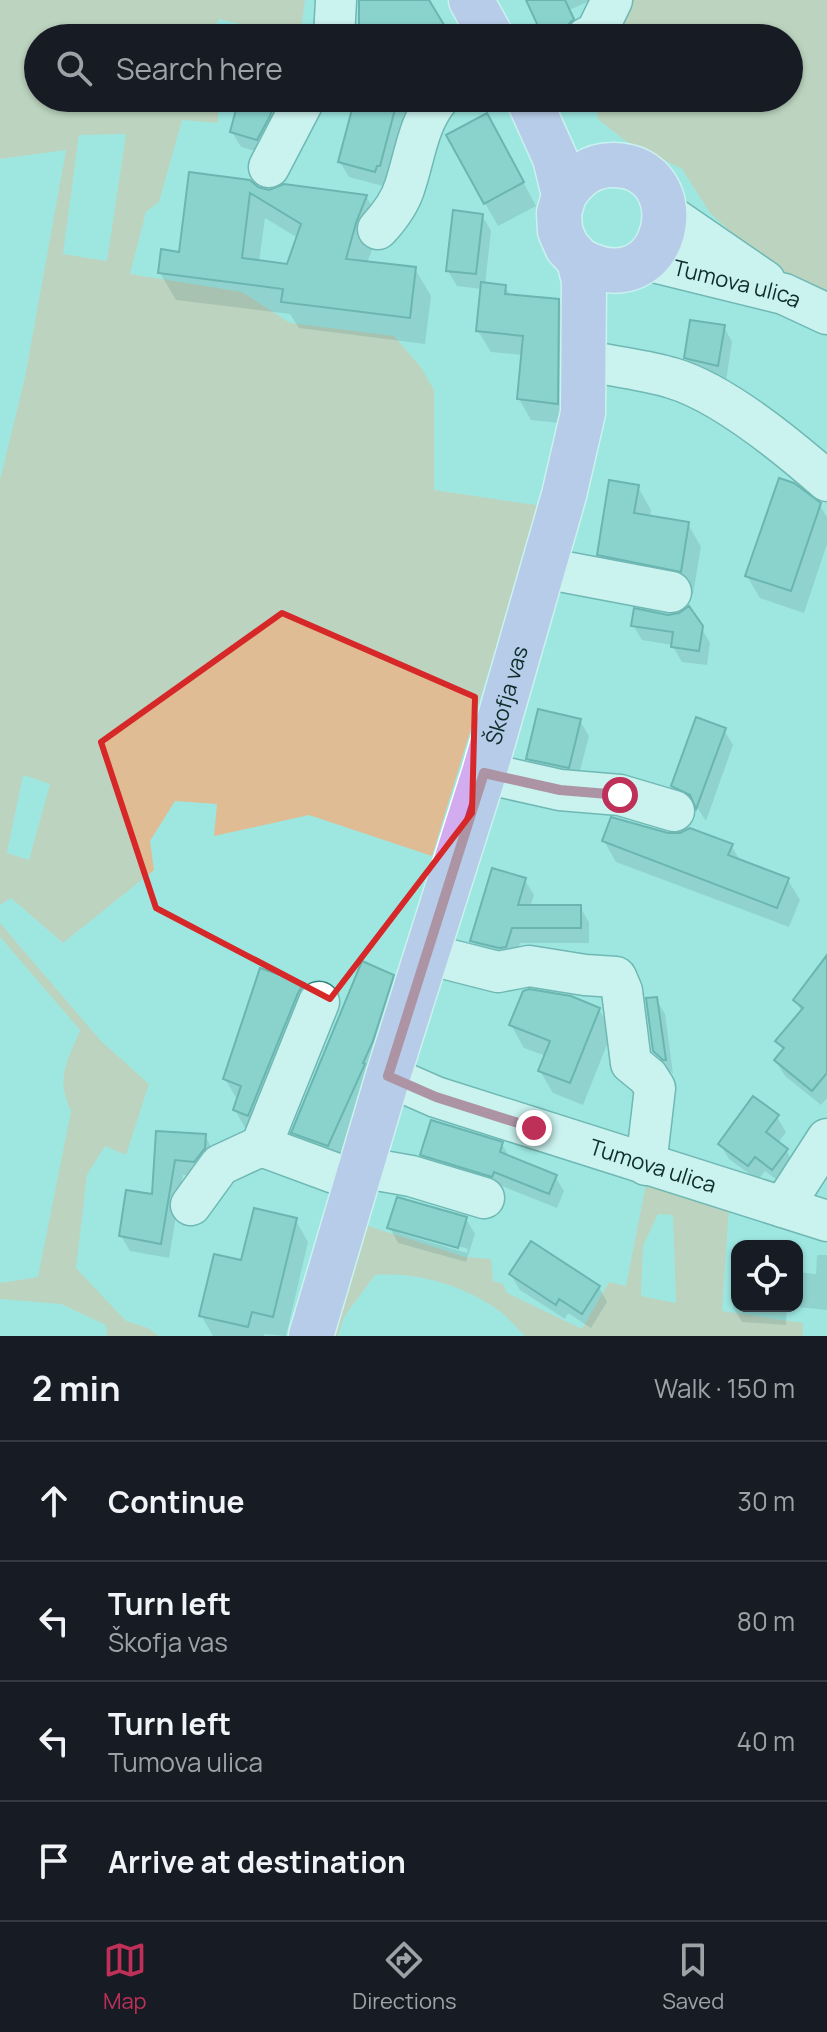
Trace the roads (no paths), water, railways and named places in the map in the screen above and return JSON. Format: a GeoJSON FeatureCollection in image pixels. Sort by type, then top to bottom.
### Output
{"type":"FeatureCollection","features":[{"type":"Feature","properties":{"kind":"main road"},"geometry":{"type":"LineString","coordinates":[[471,0],[484,24]]}},
{"type":"Feature","properties":{"kind":"main road","name":"Škofja vas"},"geometry":{"type":"LineString","coordinates":[[311,1336],[388,1076],[484,773],[544,568],[583,413],[584,281],[579,260],[567,247],[560,231],[559,213],[564,195],[555,158],[534,112]]}},
{"type":"Feature","properties":{"kind":"main road"},"geometry":{"type":"LineString","coordinates":[[553,112],[586,151],[604,165]]}},
{"type":"Feature","properties":{"kind":"main road"},"geometry":{"type":"LineString","coordinates":[[564,195],[580,176],[604,165],[621,165],[645,176],[662,196],[666,213],[665,230],[657,248],[638,264],[614,303],[583,413]]}},
{"type":"Feature","properties":{"kind":"main road"},"geometry":{"type":"LineString","coordinates":[[579,260],[613,272],[638,264]]}},
{"type":"Feature","properties":{"kind":"street"},"geometry":{"type":"LineString","coordinates":[[335,24],[336,0]]}},
{"type":"Feature","properties":{"kind":"street"},"geometry":{"type":"LineString","coordinates":[[600,24],[612,0]]}},
{"type":"Feature","properties":{"kind":"street"},"geometry":{"type":"LineString","coordinates":[[269,167],[298,112]]}},
{"type":"Feature","properties":{"kind":"street"},"geometry":{"type":"LineString","coordinates":[[378,229],[393,213],[405,188],[414,149],[428,112]]}},
{"type":"Feature","properties":{"kind":"street"},"geometry":{"type":"LineString","coordinates":[[666,213],[784,294]]}},
{"type":"Feature","properties":{"kind":"street","name":"Tumova ulica"},"geometry":{"type":"LineString","coordinates":[[638,264],[784,294],[827,314]]}},
{"type":"Feature","properties":{"kind":"street"},"geometry":{"type":"LineString","coordinates":[[599,363],[674,378],[731,407],[800,457],[827,481]]}},
{"type":"Feature","properties":{"kind":"street"},"geometry":{"type":"LineString","coordinates":[[544,568],[671,592]]}},
{"type":"Feature","properties":{"kind":"street"},"geometry":{"type":"LineString","coordinates":[[484,773],[560,790],[620,795],[674,811]]}},
{"type":"Feature","properties":{"kind":"street"},"geometry":{"type":"LineString","coordinates":[[427,954],[498,972],[529,966],[616,977],[622,991],[631,1063],[648,1077],[655,1088],[646,1165]]}},
{"type":"Feature","properties":{"kind":"street"},"geometry":{"type":"LineString","coordinates":[[261,1146],[319,1002]]}},
{"type":"Feature","properties":{"kind":"street","name":"Tumova ulica"},"geometry":{"type":"LineString","coordinates":[[388,1076],[436,1097],[827,1221]]}},
{"type":"Feature","properties":{"kind":"street"},"geometry":{"type":"LineString","coordinates":[[783,1207],[827,1139]]}},
{"type":"Feature","properties":{"kind":"street"},"geometry":{"type":"LineString","coordinates":[[191,1205],[220,1165],[261,1146],[358,1174],[411,1176],[484,1198]]}}]}
